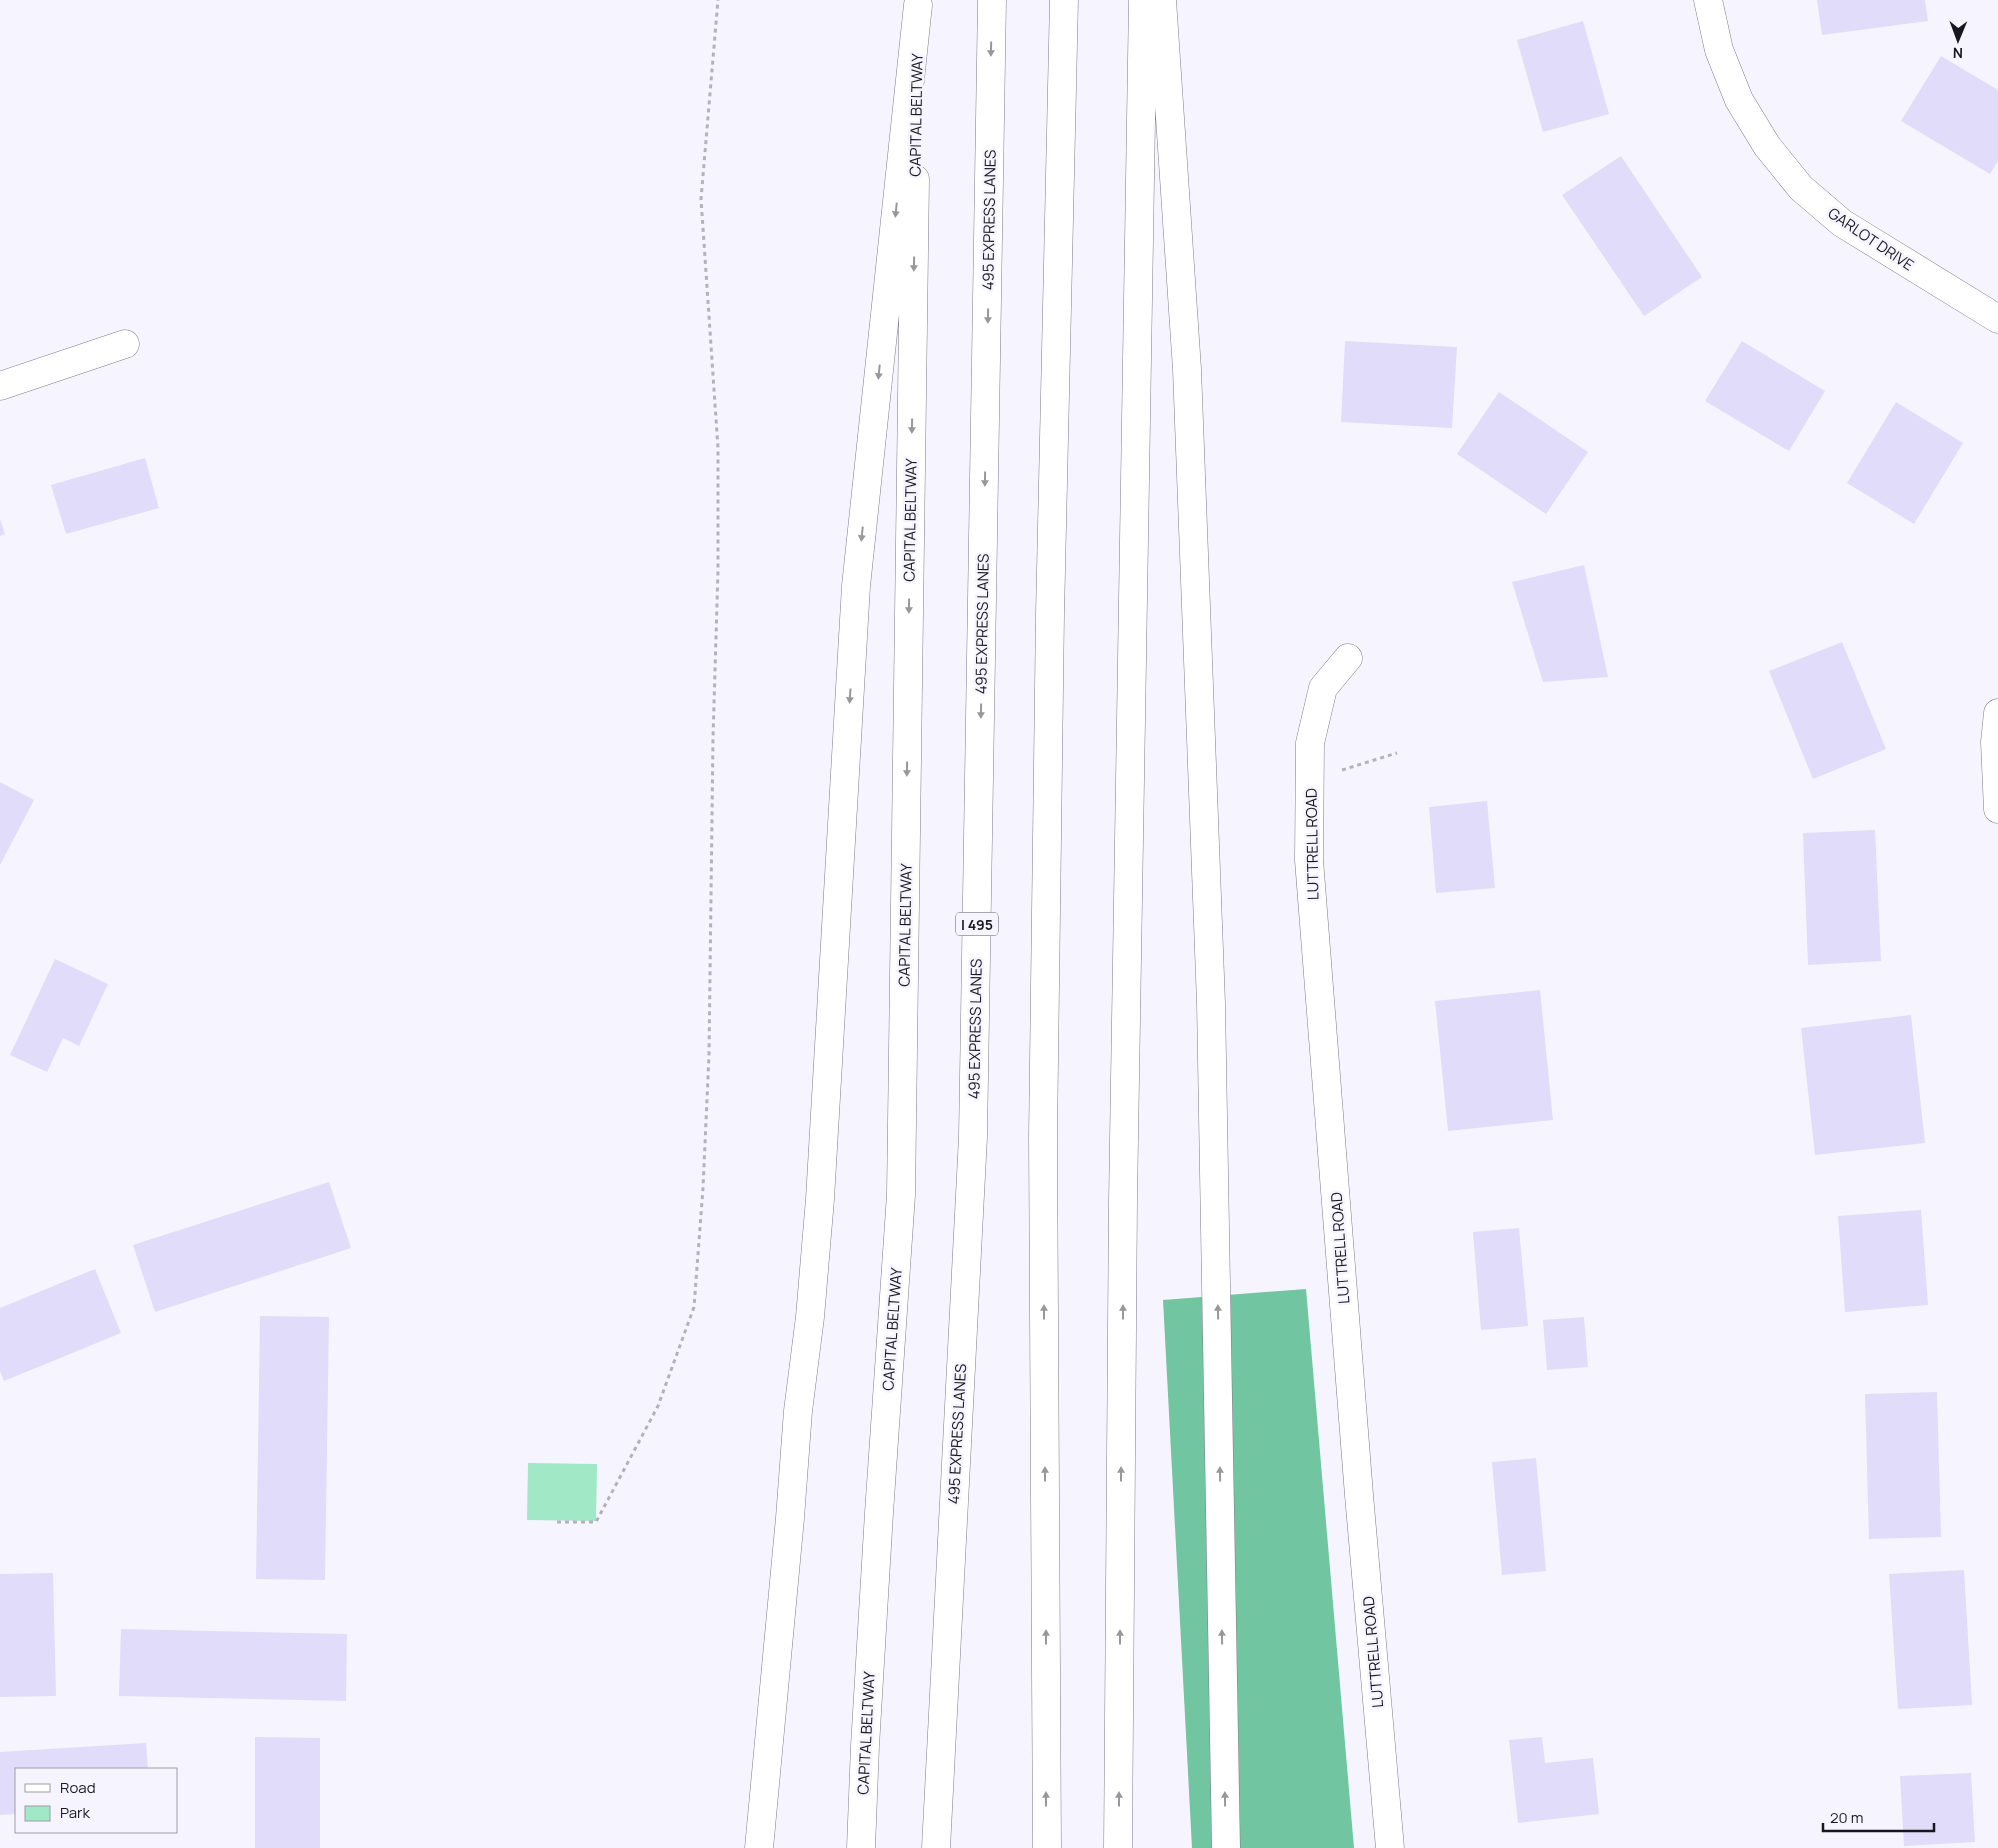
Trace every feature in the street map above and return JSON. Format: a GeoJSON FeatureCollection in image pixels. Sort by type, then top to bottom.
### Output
{"type":"FeatureCollection","features":[{"type":"Feature","properties":{"kind":"main road","name":"495 EXPRESS LANES"},"geometry":{"type":"LineString","coordinates":[[936,1848],[973,1137],[992,0]]}},
{"type":"Feature","properties":{"kind":"main road"},"geometry":{"type":"LineString","coordinates":[[1047,1848],[1043,1137],[1050,614],[1064,0]]}},
{"type":"Feature","properties":{"kind":"main road"},"geometry":{"type":"LineString","coordinates":[[1118,1848],[1124,1180],[1144,0]]}},
{"type":"Feature","properties":{"kind":"main road"},"geometry":{"type":"LineString","coordinates":[[1162,0],[1187,379],[1211,984],[1226,1848]]}},
{"type":"Feature","properties":{"kind":"main road","name":"GARLOT DRIVE"},"geometry":{"type":"LineString","coordinates":[[1708,0],[1719,50],[1739,100],[1767,146],[1801,188],[1842,223],[1998,319]]}},
{"type":"Feature","properties":{"kind":"main road"},"geometry":{"type":"LineString","coordinates":[[759,1848],[790,1518],[798,1411],[810,1317],[819,1208],[856,586],[918,3]]}},
{"type":"Feature","properties":{"kind":"main road","name":"CAPITAL BELTWAY"},"geometry":{"type":"LineString","coordinates":[[861,1848],[878,1532],[901,1195],[918,3]]}},
{"type":"Feature","properties":{"kind":"main road"},"geometry":{"type":"LineString","coordinates":[[0,386],[125,344]]}},
{"type":"Feature","properties":{"kind":"main road","name":"LUTTRELL ROAD"},"geometry":{"type":"LineString","coordinates":[[1348,658],[1323,688],[1310,743],[1309,860],[1358,1485],[1390,1848]]}},
{"type":"Feature","properties":{"kind":"main road"},"geometry":{"type":"LineString","coordinates":[[1998,713],[1995,742],[1998,809]]}},
{"type":"Feature","properties":{"kind":"path"},"geometry":{"type":"LineString","coordinates":[[558,1522],[596,1522],[658,1406],[694,1308],[703,1188],[709,1055],[713,738],[718,552],[718,448],[701,199],[718,0]]}},
{"type":"Feature","properties":{"kind":"path"},"geometry":{"type":"LineString","coordinates":[[1310,780],[1398,753]]}},
{"type":"Feature","properties":{"kind":"green space"},"geometry":{"type":"Polygon","coordinates":[[[1306,1289],[1354,1848],[1192,1848],[1163,1300],[1306,1289]]]}},
{"type":"Feature","properties":{"kind":"green space"},"geometry":{"type":"Polygon","coordinates":[[[528,1463],[597,1464],[596,1521],[527,1520],[528,1463]]]}},
{"type":"Feature","properties":{"kind":"building"},"geometry":{"type":"Polygon","coordinates":[[[1817,0],[1925,0],[1928,21],[1822,35],[1817,0]]]}},
{"type":"Feature","properties":{"kind":"building"},"geometry":{"type":"Polygon","coordinates":[[[1583,21],[1609,114],[1543,132],[1517,40],[1583,21]]]}},
{"type":"Feature","properties":{"kind":"building"},"geometry":{"type":"Polygon","coordinates":[[[1941,56],[1998,90],[1998,161],[1990,174],[1901,121],[1941,56]]]}},
{"type":"Feature","properties":{"kind":"building"},"geometry":{"type":"Polygon","coordinates":[[[1621,156],[1702,277],[1644,316],[1562,195],[1621,156]]]}},
{"type":"Feature","properties":{"kind":"building"},"geometry":{"type":"Polygon","coordinates":[[[1345,341],[1457,347],[1452,428],[1341,422],[1345,341]]]}},
{"type":"Feature","properties":{"kind":"building"},"geometry":{"type":"Polygon","coordinates":[[[1742,341],[1825,391],[1789,451],[1705,401],[1742,341]]]}},
{"type":"Feature","properties":{"kind":"building"},"geometry":{"type":"Polygon","coordinates":[[[1499,392],[1588,452],[1546,514],[1457,454],[1499,392]]]}},
{"type":"Feature","properties":{"kind":"building"},"geometry":{"type":"Polygon","coordinates":[[[1896,402],[1963,443],[1914,524],[1847,483],[1896,402]]]}},
{"type":"Feature","properties":{"kind":"building"},"geometry":{"type":"Polygon","coordinates":[[[145,458],[159,508],[66,534],[51,485],[145,458]]]}},
{"type":"Feature","properties":{"kind":"building"},"geometry":{"type":"Polygon","coordinates":[[[0,519],[5,534],[0,536],[0,519]]]}},
{"type":"Feature","properties":{"kind":"building"},"geometry":{"type":"Polygon","coordinates":[[[1584,565],[1608,677],[1543,682],[1512,582],[1584,565]]]}},
{"type":"Feature","properties":{"kind":"building"},"geometry":{"type":"Polygon","coordinates":[[[1842,642],[1886,749],[1813,779],[1769,671],[1842,642]]]}},
{"type":"Feature","properties":{"kind":"building"},"geometry":{"type":"Polygon","coordinates":[[[0,782],[34,800],[0,865],[0,782]]]}},
{"type":"Feature","properties":{"kind":"building"},"geometry":{"type":"Polygon","coordinates":[[[1487,801],[1495,888],[1436,893],[1429,807],[1487,801]]]}},
{"type":"Feature","properties":{"kind":"building"},"geometry":{"type":"Polygon","coordinates":[[[1875,830],[1881,961],[1808,965],[1803,833],[1875,830]]]}},
{"type":"Feature","properties":{"kind":"building"},"geometry":{"type":"Polygon","coordinates":[[[55,959],[108,984],[79,1046],[63,1038],[47,1072],[10,1055],[55,959]]]}},
{"type":"Feature","properties":{"kind":"building"},"geometry":{"type":"Polygon","coordinates":[[[1540,990],[1553,1120],[1448,1131],[1435,1001],[1540,990]]]}},
{"type":"Feature","properties":{"kind":"building"},"geometry":{"type":"Polygon","coordinates":[[[1911,1015],[1925,1143],[1815,1155],[1801,1028],[1911,1015]]]}},
{"type":"Feature","properties":{"kind":"building"},"geometry":{"type":"Polygon","coordinates":[[[329,1182],[351,1248],[155,1312],[133,1245],[329,1182]]]}},
{"type":"Feature","properties":{"kind":"building"},"geometry":{"type":"Polygon","coordinates":[[[1921,1210],[1928,1305],[1845,1312],[1838,1216],[1921,1210]]]}},
{"type":"Feature","properties":{"kind":"building"},"geometry":{"type":"Polygon","coordinates":[[[1519,1228],[1528,1326],[1481,1330],[1473,1232],[1519,1228]]]}},
{"type":"Feature","properties":{"kind":"building"},"geometry":{"type":"Polygon","coordinates":[[[95,1269],[121,1333],[4,1381],[0,1371],[0,1308],[95,1269]]]}},
{"type":"Feature","properties":{"kind":"building"},"geometry":{"type":"Polygon","coordinates":[[[260,1316],[329,1317],[325,1580],[256,1579],[260,1316]]]}},
{"type":"Feature","properties":{"kind":"building"},"geometry":{"type":"Polygon","coordinates":[[[1584,1317],[1588,1367],[1547,1370],[1543,1320],[1584,1317]]]}},
{"type":"Feature","properties":{"kind":"building"},"geometry":{"type":"Polygon","coordinates":[[[1937,1392],[1941,1537],[1869,1539],[1865,1394],[1937,1392]]]}},
{"type":"Feature","properties":{"kind":"building"},"geometry":{"type":"Polygon","coordinates":[[[1536,1458],[1546,1571],[1502,1575],[1492,1462],[1536,1458]]]}},
{"type":"Feature","properties":{"kind":"building"},"geometry":{"type":"Polygon","coordinates":[[[1964,1570],[1972,1705],[1898,1709],[1889,1574],[1964,1570]]]}},
{"type":"Feature","properties":{"kind":"building"},"geometry":{"type":"Polygon","coordinates":[[[53,1573],[56,1696],[0,1697],[0,1574],[53,1573]]]}},
{"type":"Feature","properties":{"kind":"building"},"geometry":{"type":"Polygon","coordinates":[[[121,1629],[347,1634],[346,1701],[119,1696],[121,1629]]]}},
{"type":"Feature","properties":{"kind":"building"},"geometry":{"type":"Polygon","coordinates":[[[255,1737],[320,1738],[320,1848],[255,1848],[255,1737]]]}},
{"type":"Feature","properties":{"kind":"building"},"geometry":{"type":"Polygon","coordinates":[[[1542,1737],[1545,1763],[1593,1758],[1599,1814],[1518,1823],[1509,1740],[1542,1737]]]}},
{"type":"Feature","properties":{"kind":"building"},"geometry":{"type":"Polygon","coordinates":[[[146,1743],[148,1768],[15,1768],[15,1814],[0,1815],[0,1752],[146,1743]]]}},
{"type":"Feature","properties":{"kind":"building"},"geometry":{"type":"Polygon","coordinates":[[[1971,1773],[1975,1842],[1904,1846],[1900,1776],[1971,1773]]]}}]}
